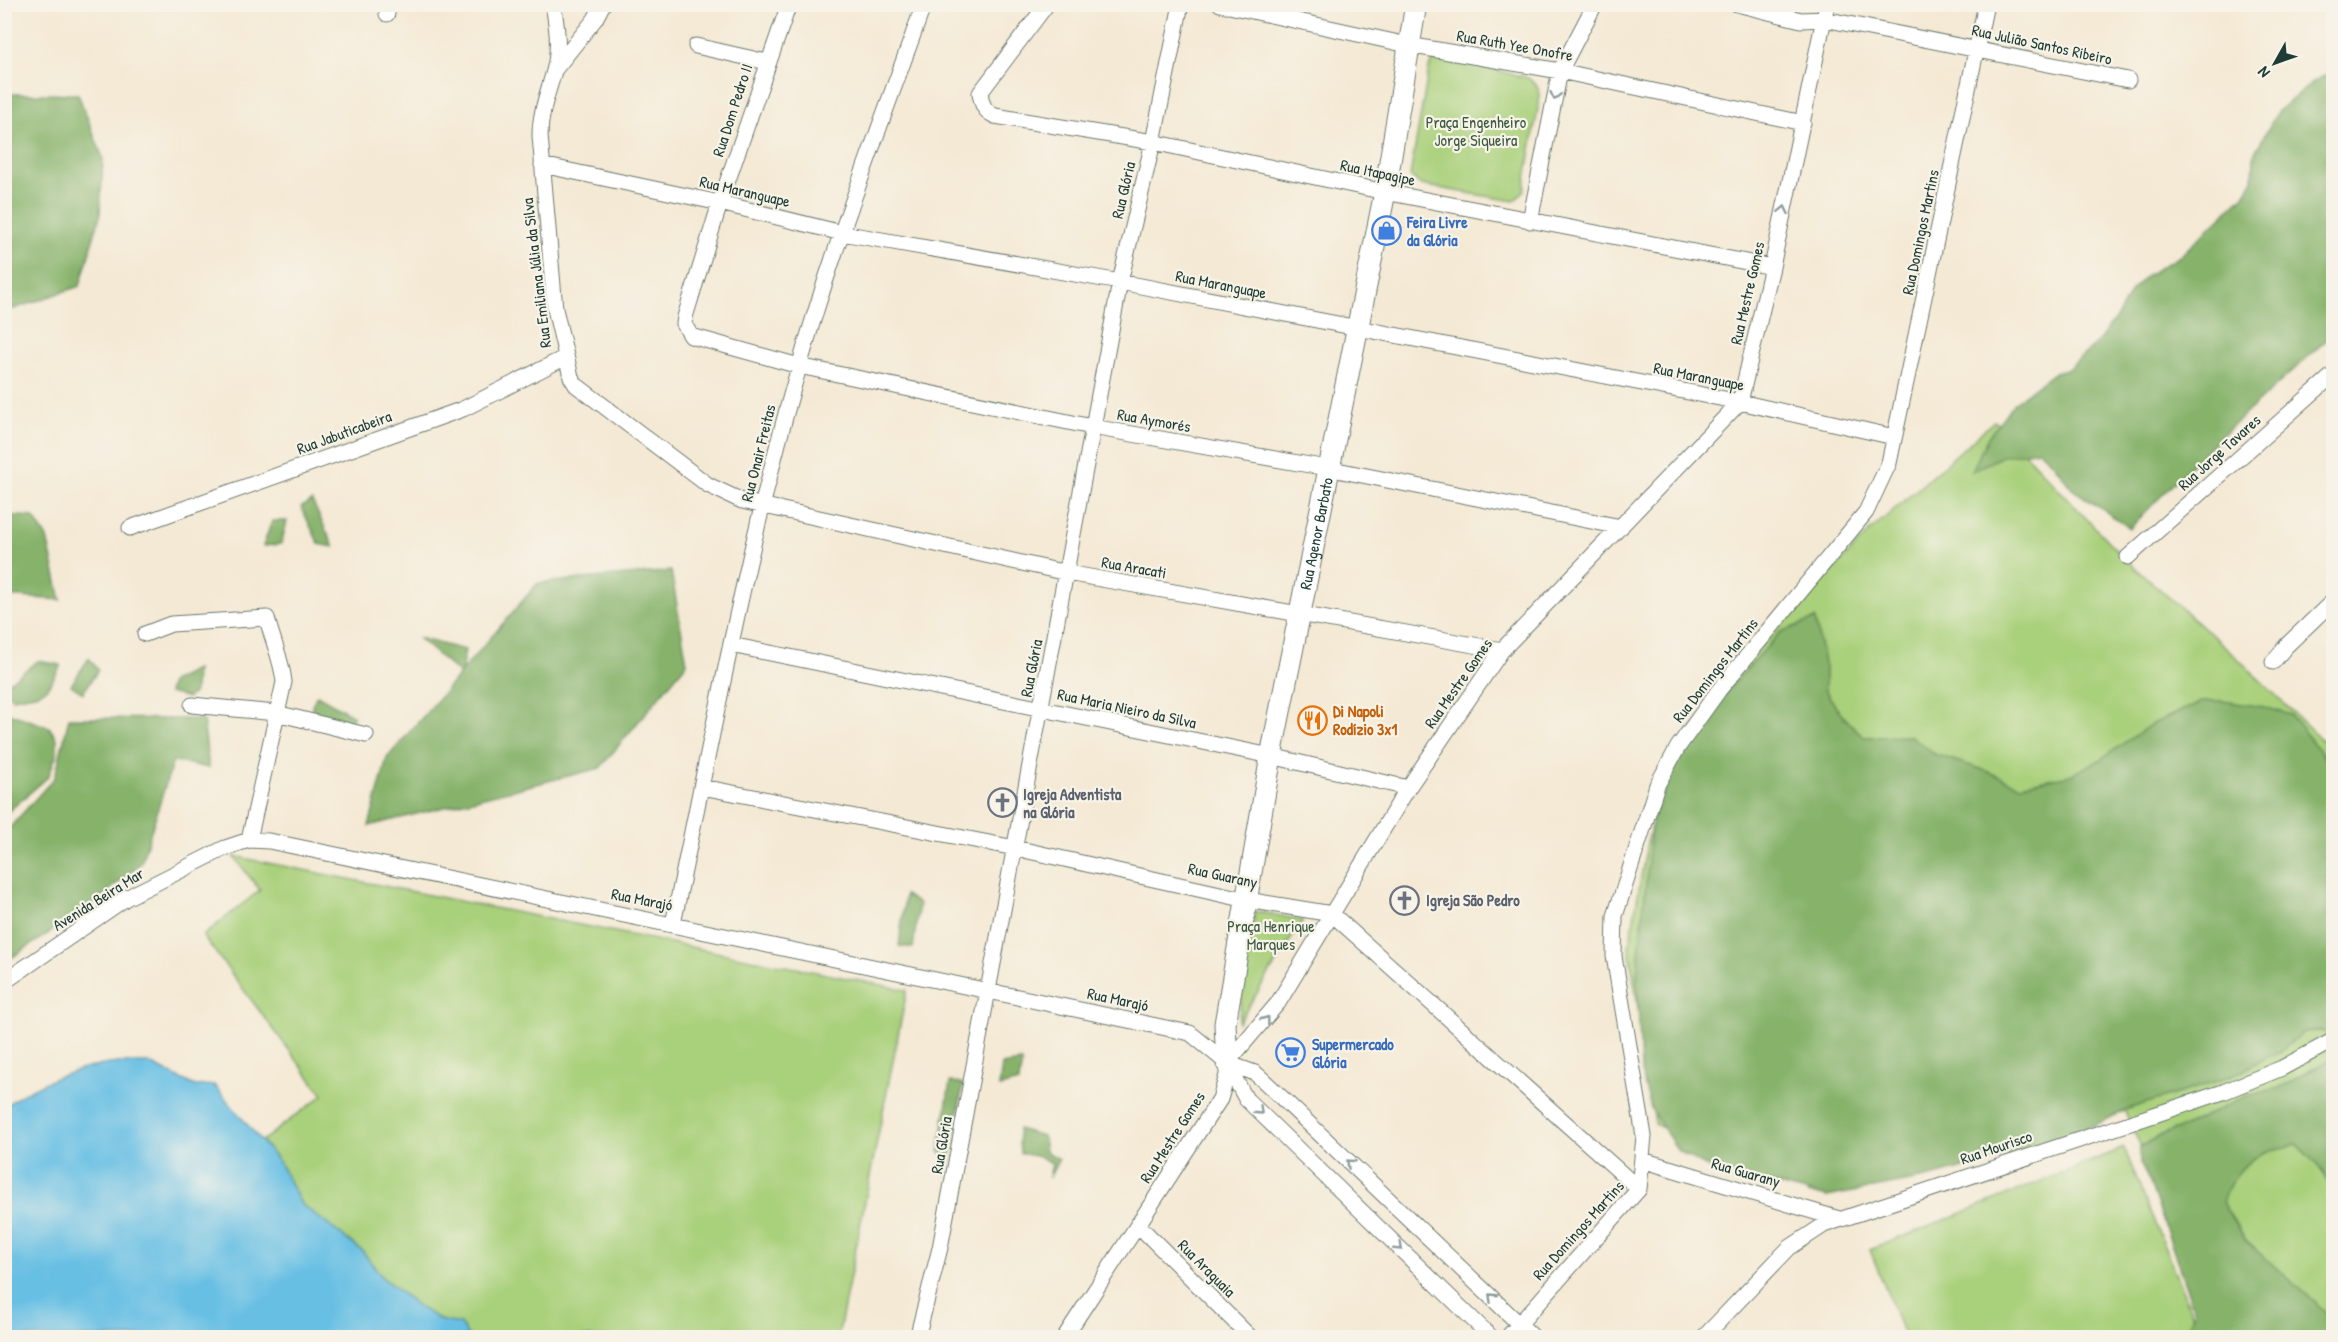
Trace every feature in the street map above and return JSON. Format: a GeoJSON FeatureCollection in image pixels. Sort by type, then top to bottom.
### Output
{"type":"FeatureCollection","features":[{"type":"Feature","properties":{"kind":"street","name":"Rua Emiliana Júlia da Silva"},"geometry":{"type":"LineString","coordinates":[[553,4],[558,30],[554,70],[540,121],[555,309],[564,358],[576,385],[708,485],[724,494],[762,506]]}},
{"type":"Feature","properties":{"kind":"street"},"geometry":{"type":"LineString","coordinates":[[554,70],[595,19],[603,4]]}},
{"type":"Feature","properties":{"kind":"street","name":"Rua Dom Pedro II"},"geometry":{"type":"LineString","coordinates":[[687,330],[685,317],[720,202],[789,4]]}},
{"type":"Feature","properties":{"kind":"street","name":"Rua Onair Freitas"},"geometry":{"type":"LineString","coordinates":[[673,924],[762,506],[799,366],[842,233],[924,4]]}},
{"type":"Feature","properties":{"kind":"street","name":"Rua Itapagipe"},"geometry":{"type":"LineString","coordinates":[[1047,4],[980,93],[981,104],[987,112],[995,116],[1153,142],[1385,192],[1772,267]]}},
{"type":"Feature","properties":{"kind":"street","name":"Rua Glória"},"geometry":{"type":"LineString","coordinates":[[917,1338],[940,1248],[1120,282],[1153,142],[1181,4]]}},
{"type":"Feature","properties":{"kind":"street","name":"Rua Ruth Yee Onofre"},"geometry":{"type":"LineString","coordinates":[[1220,4],[1408,45],[1560,71],[1803,123]]}},
{"type":"Feature","properties":{"kind":"street","name":"Rua Agenor Barbato"},"geometry":{"type":"LineString","coordinates":[[1227,1063],[1225,1024],[1271,756],[1327,468],[1385,192],[1416,4]]}},
{"type":"Feature","properties":{"kind":"street"},"geometry":{"type":"LineString","coordinates":[[1530,220],[1560,71],[1594,4]]}},
{"type":"Feature","properties":{"kind":"street","name":"Rua Julião Santos Ribeiro"},"geometry":{"type":"LineString","coordinates":[[1737,4],[1801,20],[1825,12],[1977,49],[2128,80]]}},
{"type":"Feature","properties":{"kind":"street","name":"Rua Domingos Martins"},"geometry":{"type":"LineString","coordinates":[[1507,1338],[1639,1189],[1644,1136],[1614,956],[1615,915],[1647,810],[1657,785],[1678,747],[1719,690],[1866,512],[1889,463],[1986,4]]}},
{"type":"Feature","properties":{"kind":"street","name":"Rua Mestre Gomes"},"geometry":{"type":"LineString","coordinates":[[1064,1338],[1220,1098],[1227,1075],[1227,1063],[1278,1003],[1408,788],[1502,650],[1740,402],[1772,267],[1825,12]]}},
{"type":"Feature","properties":{"kind":"street"},"geometry":{"type":"LineString","coordinates":[[696,46],[767,62]]}},
{"type":"Feature","properties":{"kind":"street","name":"Rua Maranguape"},"geometry":{"type":"LineString","coordinates":[[542,165],[720,202],[842,233],[1120,282],[1740,402],[1894,437]]}},
{"type":"Feature","properties":{"kind":"street","name":"Rua Aymorés"},"geometry":{"type":"LineString","coordinates":[[687,330],[698,340],[799,366],[1092,427],[1327,468],[1621,526]]}},
{"type":"Feature","properties":{"kind":"street","name":"Rua Jabuticabeira"},"geometry":{"type":"LineString","coordinates":[[130,528],[463,409],[564,358]]}},
{"type":"Feature","properties":{"kind":"street","name":"Rua Jorge Tavares"},"geometry":{"type":"LineString","coordinates":[[2128,557],[2334,374]]}},
{"type":"Feature","properties":{"kind":"street","name":"Rua Aracati"},"geometry":{"type":"LineString","coordinates":[[762,506],[1067,573],[1502,650]]}},
{"type":"Feature","properties":{"kind":"street"},"geometry":{"type":"LineString","coordinates":[[2273,662],[2286,646],[2334,600]]}},
{"type":"Feature","properties":{"kind":"street"},"geometry":{"type":"LineString","coordinates":[[145,634],[171,624],[267,618],[274,646],[281,660],[284,682],[249,840]]}},
{"type":"Feature","properties":{"kind":"street","name":"Rua Maria Nieiro da Silva"},"geometry":{"type":"LineString","coordinates":[[731,645],[1271,756],[1408,788]]}},
{"type":"Feature","properties":{"kind":"street"},"geometry":{"type":"LineString","coordinates":[[192,705],[276,712],[366,735]]}},
{"type":"Feature","properties":{"kind":"street","name":"Rua Guarany"},"geometry":{"type":"LineString","coordinates":[[702,787],[1015,848],[1247,900],[1332,914]]}},
{"type":"Feature","properties":{"kind":"street","name":"Rua Marajó"},"geometry":{"type":"LineString","coordinates":[[249,840],[269,841],[1190,1033],[1227,1063],[1255,1073],[1263,1080],[1534,1338]]}},
{"type":"Feature","properties":{"kind":"street","name":"Avenida Beira Mar"},"geometry":{"type":"LineString","coordinates":[[4,982],[126,898],[215,853],[249,840]]}},
{"type":"Feature","properties":{"kind":"street"},"geometry":{"type":"LineString","coordinates":[[1332,914],[1639,1189]]}},
{"type":"Feature","properties":{"kind":"street","name":"Rua Mourisco"},"geometry":{"type":"LineString","coordinates":[[1703,1338],[1788,1248],[1811,1231],[1839,1218],[2223,1092],[2282,1068],[2334,1040]]}},
{"type":"Feature","properties":{"kind":"street","name":"Rua Marajó"},"geometry":{"type":"LineString","coordinates":[[1227,1063],[1246,1099],[1492,1338]]}},
{"type":"Feature","properties":{"kind":"street","name":"Rua Guarany"},"geometry":{"type":"LineString","coordinates":[[1642,1160],[1839,1218]]}},
{"type":"Feature","properties":{"kind":"street","name":"Rua Araguaia"},"geometry":{"type":"LineString","coordinates":[[1138,1225],[1251,1338]]}},
{"type":"Feature","properties":{"kind":"green space","name":"Praça Engenheiro Jorge Siqueira"},"geometry":{"type":"Polygon","coordinates":[[[1443,58],[1528,78],[1537,86],[1540,96],[1524,191],[1514,201],[1421,185],[1410,176],[1429,68],[1434,60],[1443,58]]]}},
{"type":"Feature","properties":{"kind":"green space"},"geometry":{"type":"Polygon","coordinates":[[[2333,71],[2333,334],[2208,448],[2130,528],[2072,489],[2054,464],[2038,450],[2003,456],[1972,471],[1988,437],[2014,403],[2052,374],[2069,368],[2096,344],[2119,314],[2131,291],[2147,275],[2180,256],[2244,195],[2253,180],[2254,154],[2278,111],[2313,82],[2333,71]]]}},
{"type":"Feature","properties":{"kind":"green space"},"geometry":{"type":"Polygon","coordinates":[[[4,94],[78,94],[103,158],[100,216],[80,286],[5,312],[4,94]]]}},
{"type":"Feature","properties":{"kind":"green space"},"geometry":{"type":"Polygon","coordinates":[[[1994,421],[2123,557],[2228,649],[2333,751],[2333,1337],[2225,1331],[2120,1101],[1964,1152],[1810,1194],[1655,1124],[1629,947],[1648,837],[1677,764],[1737,672],[1870,531],[1994,421]]]}},
{"type":"Feature","properties":{"kind":"green space"},"geometry":{"type":"Polygon","coordinates":[[[312,501],[334,547],[319,544],[301,507],[312,501]]]}},
{"type":"Feature","properties":{"kind":"green space"},"geometry":{"type":"Polygon","coordinates":[[[4,515],[33,517],[47,538],[61,600],[5,596],[4,515]]]}},
{"type":"Feature","properties":{"kind":"green space"},"geometry":{"type":"Polygon","coordinates":[[[272,521],[287,521],[281,544],[263,546],[272,521]]]}},
{"type":"Feature","properties":{"kind":"green space"},"geometry":{"type":"Polygon","coordinates":[[[671,571],[687,663],[600,768],[369,826],[387,758],[460,674],[418,638],[465,650],[461,672],[538,583],[671,571]]]}},
{"type":"Feature","properties":{"kind":"green space"},"geometry":{"type":"Polygon","coordinates":[[[1815,619],[1825,667],[1825,690],[1840,713],[1864,737],[1911,736],[1934,754],[1981,769],[2020,785],[2070,775],[2096,762],[2152,724],[2201,702],[2222,701],[2264,707],[2291,715],[2333,768],[2333,1036],[2322,1031],[2302,1032],[2284,1049],[2227,1078],[2128,1109],[2095,1125],[2020,1152],[1931,1177],[1827,1197],[1711,1169],[1678,1151],[1651,1109],[1641,1071],[1637,974],[1652,820],[1688,733],[1781,632],[1815,619]]]}},
{"type":"Feature","properties":{"kind":"green space"},"geometry":{"type":"Polygon","coordinates":[[[89,658],[98,670],[83,693],[71,685],[89,658]]]}},
{"type":"Feature","properties":{"kind":"green space"},"geometry":{"type":"Polygon","coordinates":[[[38,661],[61,665],[43,691],[12,698],[5,693],[5,685],[38,661]]]}},
{"type":"Feature","properties":{"kind":"green space"},"geometry":{"type":"Polygon","coordinates":[[[196,670],[195,691],[188,698],[168,693],[171,682],[196,670]]]}},
{"type":"Feature","properties":{"kind":"green space"},"geometry":{"type":"Polygon","coordinates":[[[317,695],[354,716],[351,722],[313,713],[312,705],[317,695]]]}},
{"type":"Feature","properties":{"kind":"green space"},"geometry":{"type":"Polygon","coordinates":[[[5,712],[49,727],[57,739],[57,753],[48,777],[5,814],[5,712]]]}},
{"type":"Feature","properties":{"kind":"green space"},"geometry":{"type":"Polygon","coordinates":[[[69,718],[203,719],[209,768],[173,761],[141,863],[96,902],[5,962],[5,833],[55,777],[69,718]]]}},
{"type":"Feature","properties":{"kind":"green space"},"geometry":{"type":"Polygon","coordinates":[[[233,856],[907,990],[838,1337],[469,1337],[460,1325],[442,1321],[420,1308],[383,1278],[362,1251],[301,1204],[279,1162],[262,1141],[323,1095],[203,936],[260,890],[233,856]]]}},
{"type":"Feature","properties":{"kind":"green space"},"geometry":{"type":"Polygon","coordinates":[[[905,895],[919,904],[913,948],[899,946],[905,895]]]}},
{"type":"Feature","properties":{"kind":"green space","name":"Praça Henrique Marques"},"geometry":{"type":"Polygon","coordinates":[[[1255,911],[1303,920],[1238,1023],[1255,911]]]}},
{"type":"Feature","properties":{"kind":"green space"},"geometry":{"type":"Polygon","coordinates":[[[2333,1058],[2333,1186],[2317,1165],[2296,1144],[2268,1151],[2252,1159],[2234,1178],[2222,1202],[2246,1241],[2333,1318],[2333,1337],[2186,1337],[2194,1310],[2150,1183],[2140,1163],[2139,1148],[2165,1133],[2184,1127],[2246,1096],[2279,1088],[2333,1058]]]}},
{"type":"Feature","properties":{"kind":"green space"},"geometry":{"type":"Polygon","coordinates":[[[1022,1062],[1019,1082],[999,1087],[1002,1065],[1022,1062]]]}},
{"type":"Feature","properties":{"kind":"green space"},"geometry":{"type":"Polygon","coordinates":[[[950,1082],[963,1084],[950,1162],[939,1152],[950,1082]]]}},
{"type":"Feature","properties":{"kind":"green space"},"geometry":{"type":"Polygon","coordinates":[[[1018,1129],[1043,1136],[1045,1151],[1059,1159],[1049,1178],[1052,1163],[1040,1157],[1020,1153],[1018,1129]]]}},
{"type":"Feature","properties":{"kind":"green space"},"geometry":{"type":"Polygon","coordinates":[[[2124,1148],[2200,1333],[2188,1338],[1905,1337],[1870,1250],[2124,1148]]]}},
{"type":"Feature","properties":{"kind":"water"},"geometry":{"type":"Polygon","coordinates":[[[118,1063],[148,1063],[195,1086],[214,1085],[279,1162],[301,1204],[362,1251],[383,1278],[420,1308],[442,1321],[460,1324],[469,1337],[5,1337],[5,1106],[58,1077],[88,1068],[118,1063]]]}},
{"type":"Feature","properties":{"kind":"place","name":"Feira Livre da Glória"},"geometry":{"type":"Point","coordinates":[1386,231]}},
{"type":"Feature","properties":{"kind":"place","name":"Di Napoli Rodízio 3x1"},"geometry":{"type":"Point","coordinates":[1312,720]}},
{"type":"Feature","properties":{"kind":"place","name":"Igreja Adventista na Glória"},"geometry":{"type":"Point","coordinates":[1002,803]}},
{"type":"Feature","properties":{"kind":"place","name":"Igreja São Pedro"},"geometry":{"type":"Point","coordinates":[1405,900]}},
{"type":"Feature","properties":{"kind":"place","name":"Supermercado Glória"},"geometry":{"type":"Point","coordinates":[1291,1053]}}]}
